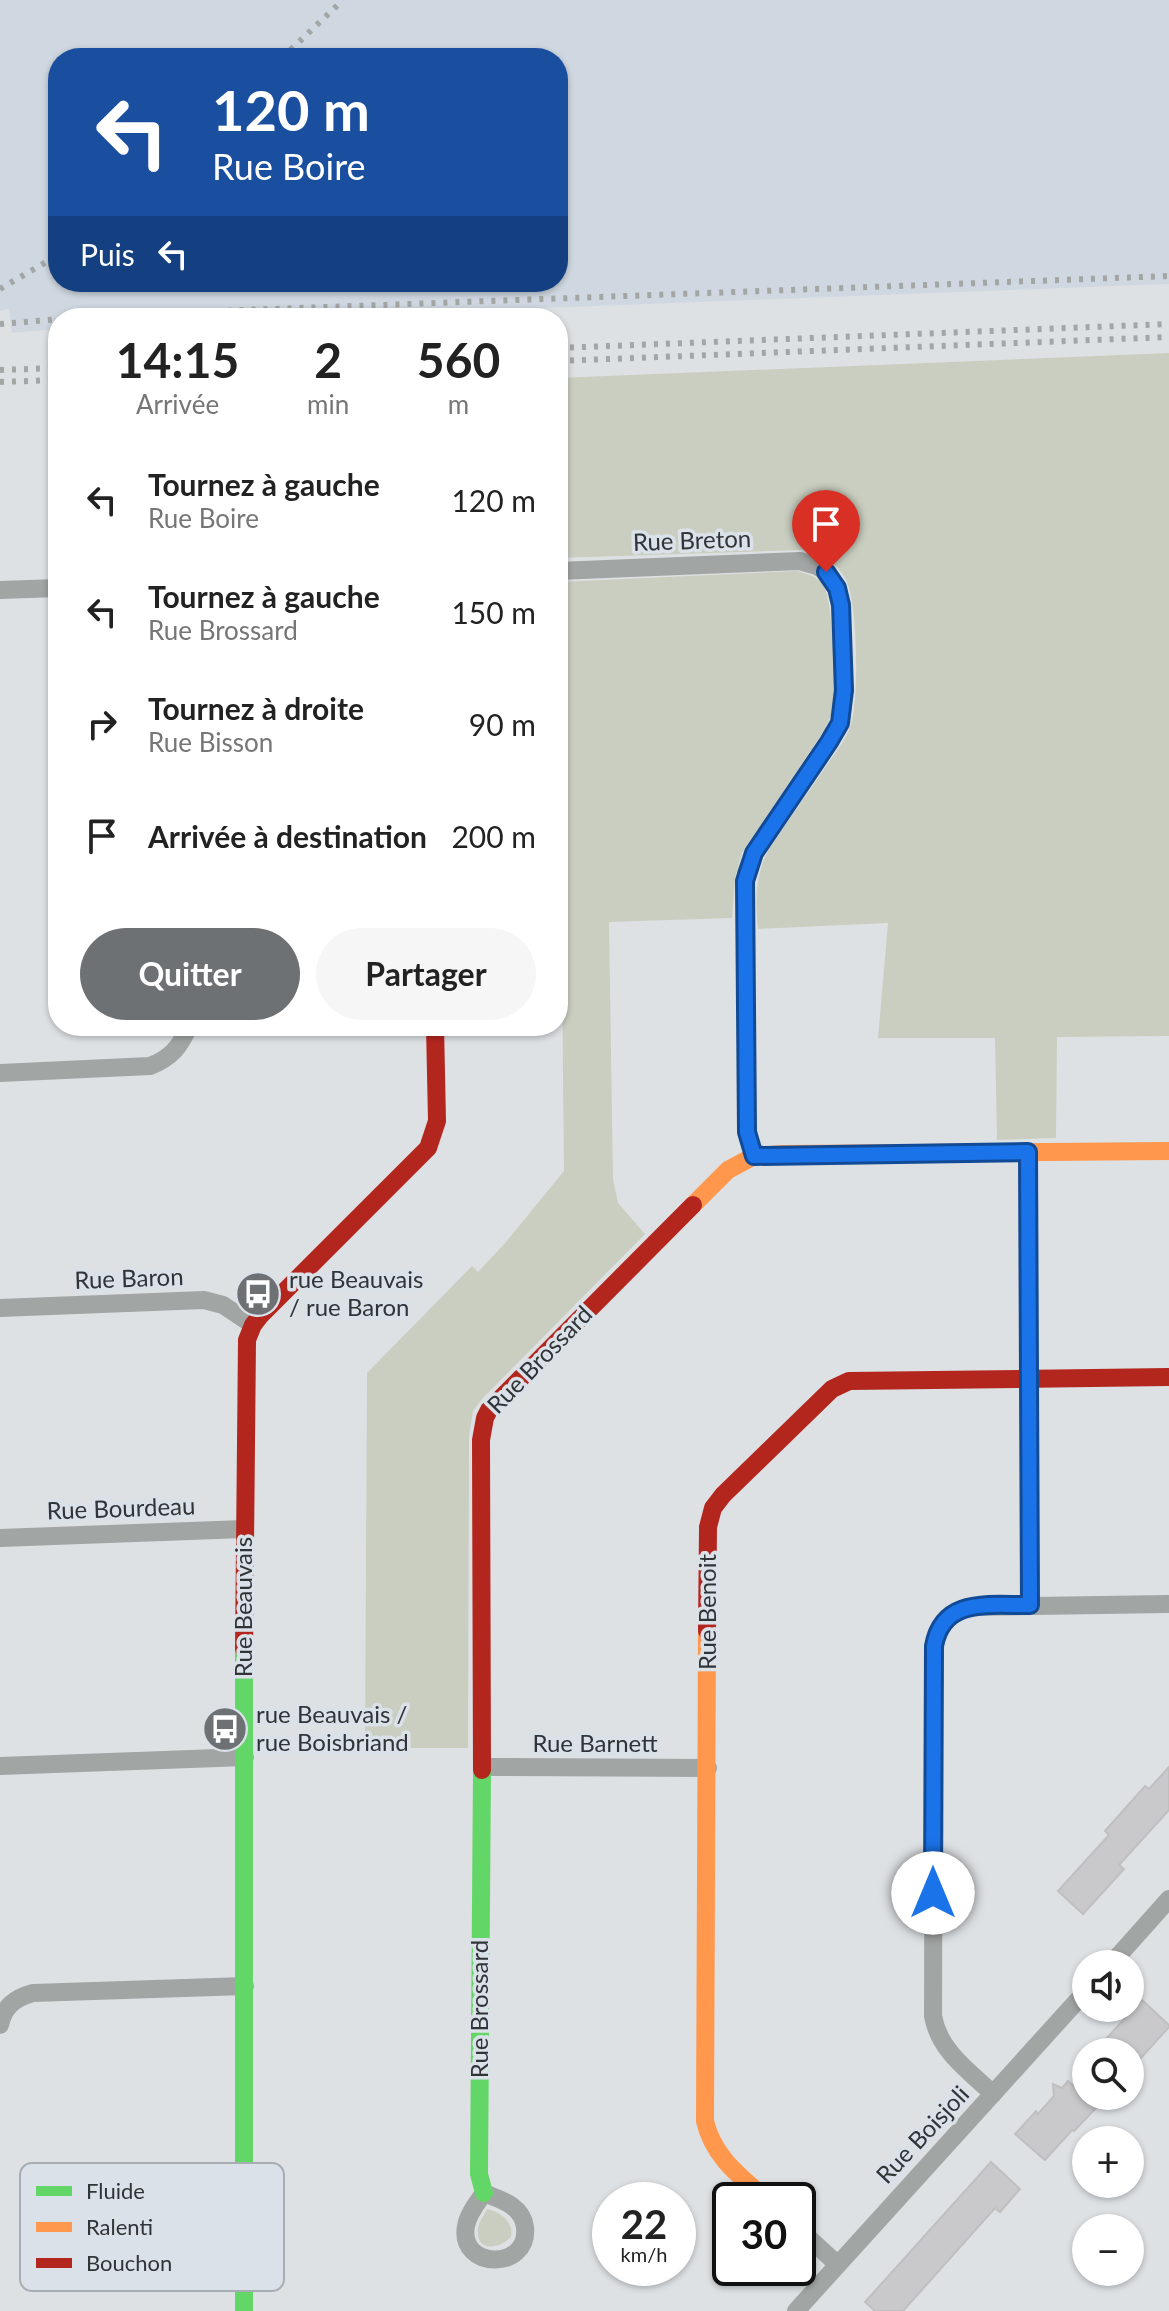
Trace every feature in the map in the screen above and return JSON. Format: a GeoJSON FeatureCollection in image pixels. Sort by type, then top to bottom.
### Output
{"type":"FeatureCollection","features":[{"type":"Feature","properties":{"kind":"street","name":"Rue Breton"},"geometry":{"type":"LineString","coordinates":[[568,571],[807,562],[826,572],[837,588],[841,605],[844,690],[840,723],[754,853],[745,881],[747,1132],[754,1156]]}},
{"type":"Feature","properties":{"kind":"street"},"geometry":{"type":"LineString","coordinates":[[0,590],[48,588]]}},
{"type":"Feature","properties":{"kind":"street"},"geometry":{"type":"LineString","coordinates":[[0,1073],[150,1066],[171,1055],[184,1036]]}},
{"type":"Feature","properties":{"kind":"street"},"geometry":{"type":"LineString","coordinates":[[253,1325],[428,1148],[437,1121],[435,1036]]}},
{"type":"Feature","properties":{"kind":"street"},"geometry":{"type":"LineString","coordinates":[[754,1156],[1169,1151]]}},
{"type":"Feature","properties":{"kind":"street"},"geometry":{"type":"LineString","coordinates":[[1028,1152],[1030,1605]]}},
{"type":"Feature","properties":{"kind":"street","name":"Rue Brossard"},"geometry":{"type":"LineString","coordinates":[[484,2193],[479,2174],[481,1440],[485,1418],[497,1401],[728,1170],[754,1156]]}},
{"type":"Feature","properties":{"kind":"street","name":"Rue Baron"},"geometry":{"type":"LineString","coordinates":[[0,1308],[204,1300],[223,1305],[253,1325]]}},
{"type":"Feature","properties":{"kind":"street","name":"Rue Beauvais"},"geometry":{"type":"LineString","coordinates":[[244,2163],[244,1529],[247,1340],[253,1325]]}},
{"type":"Feature","properties":{"kind":"street","name":"Rue Benoit"},"geometry":{"type":"LineString","coordinates":[[748,2182],[719,2155],[706,2132],[708,1527],[717,1502],[823,1396],[840,1385],[863,1379],[1169,1377]]}},
{"type":"Feature","properties":{"kind":"street","name":"Rue Bourdeau"},"geometry":{"type":"LineString","coordinates":[[0,1538],[244,1529]]}},
{"type":"Feature","properties":{"kind":"street"},"geometry":{"type":"LineString","coordinates":[[993,2094],[947,2050],[937,2034],[933,2016],[934,1646],[939,1627],[960,1609],[977,1606],[1169,1604]]}},
{"type":"Feature","properties":{"kind":"street"},"geometry":{"type":"LineString","coordinates":[[0,1766],[245,1757]]}},
{"type":"Feature","properties":{"kind":"street","name":"Rue Barnett"},"geometry":{"type":"LineString","coordinates":[[482,1767],[708,1768]]}},
{"type":"Feature","properties":{"kind":"street"},"geometry":{"type":"LineString","coordinates":[[1123,1950],[1169,1899]]}},
{"type":"Feature","properties":{"kind":"street"},"geometry":{"type":"LineString","coordinates":[[0,2025],[4,2011],[11,2003],[33,1993],[245,1986]]}},
{"type":"Feature","properties":{"kind":"street","name":"Rue Boisjoli"},"geometry":{"type":"LineString","coordinates":[[796,2311],[1072,2007]]}},
{"type":"Feature","properties":{"kind":"street"},"geometry":{"type":"LineString","coordinates":[[816,2245],[837,2264]]}},
{"type":"Feature","properties":{"kind":"street","name":"Rue Beauvais"},"geometry":{"type":"LineString","coordinates":[[244,2291],[244,2311]]}},
{"type":"Feature","properties":{"kind":"shaded area"},"geometry":{"type":"Polygon","coordinates":[[[0,0],[1169,0],[1169,284],[544,308],[48,308],[48,330],[12,333],[9,309],[0,311],[0,0]]]}},
{"type":"Feature","properties":{"kind":"shaded area"},"geometry":{"type":"Polygon","coordinates":[[[1169,353],[1169,1036],[1057,1037],[1056,1138],[997,1140],[995,1038],[878,1038],[888,923],[758,929],[757,887],[765,857],[851,725],[856,651],[853,609],[846,580],[828,559],[803,550],[568,558],[568,378],[1169,353]]]}},
{"type":"Feature","properties":{"kind":"shaded area"},"geometry":{"type":"Polygon","coordinates":[[[797,571],[809,574],[824,586],[830,609],[834,687],[832,712],[825,729],[742,853],[735,878],[732,918],[609,922],[613,1179],[618,1203],[645,1234],[473,1411],[469,1436],[468,1748],[365,1748],[367,1373],[472,1266],[478,1272],[564,1171],[563,1036],[568,1036],[568,582],[797,571]]]}},
{"type":"Feature","properties":{"kind":"shaded area"},"geometry":{"type":"Polygon","coordinates":[[[487,2209],[502,2215],[511,2232],[511,2237],[494,2246],[484,2245],[478,2236],[487,2209]]]}},
{"type":"Feature","properties":{"kind":"building"},"geometry":{"type":"Polygon","coordinates":[[[1169,1767],[1169,1810],[1119,1865],[1124,1869],[1083,1914],[1058,1891],[1109,1835],[1105,1831],[1145,1786],[1149,1789],[1169,1767]]]}},
{"type":"Feature","properties":{"kind":"building"},"geometry":{"type":"Polygon","coordinates":[[[1144,2002],[1169,2025],[1144,2055],[1144,2038],[1107,2038],[1122,2022],[1144,2022],[1144,2002]]]}},
{"type":"Feature","properties":{"kind":"building"},"geometry":{"type":"Polygon","coordinates":[[[1068,2081],[1072,2085],[1072,2110],[1094,2110],[1079,2126],[1072,2126],[1072,2130],[1045,2160],[1015,2134],[1054,2096],[1053,2084],[1062,2088],[1068,2081]]]}},
{"type":"Feature","properties":{"kind":"building"},"geometry":{"type":"Polygon","coordinates":[[[991,2162],[1020,2189],[1000,2212],[995,2208],[903,2311],[875,2311],[865,2302],[991,2162]]]}},
{"type":"Feature","properties":{"kind":"railway"},"geometry":{"type":"LineString","coordinates":[[293,48],[343,0]]}},
{"type":"Feature","properties":{"kind":"railway"},"geometry":{"type":"LineString","coordinates":[[0,289],[48,261]]}},
{"type":"Feature","properties":{"kind":"railway"},"geometry":{"type":"LineString","coordinates":[[299,308],[1169,276]]}},
{"type":"Feature","properties":{"kind":"railway"},"geometry":{"type":"LineString","coordinates":[[0,324],[48,320]]}},
{"type":"Feature","properties":{"kind":"railway"},"geometry":{"type":"LineString","coordinates":[[568,348],[1169,324]]}},
{"type":"Feature","properties":{"kind":"railway"},"geometry":{"type":"LineString","coordinates":[[568,361],[1169,337]]}},
{"type":"Feature","properties":{"kind":"railway"},"geometry":{"type":"LineString","coordinates":[[0,370],[48,368]]}},
{"type":"Feature","properties":{"kind":"railway"},"geometry":{"type":"LineString","coordinates":[[0,382],[48,380]]}},
{"type":"Feature","properties":{"kind":"traffic: fast"},"geometry":{"type":"LineString","coordinates":[[244,1649],[244,2163]]}},
{"type":"Feature","properties":{"kind":"traffic: fast"},"geometry":{"type":"LineString","coordinates":[[482,1770],[479,2174],[484,2193]]}},
{"type":"Feature","properties":{"kind":"traffic: fast"},"geometry":{"type":"LineString","coordinates":[[244,2291],[244,2311]]}},
{"type":"Feature","properties":{"kind":"traffic: slow"},"geometry":{"type":"LineString","coordinates":[[693,1205],[728,1170],[754,1156],[1169,1151]]}},
{"type":"Feature","properties":{"kind":"traffic: slow"},"geometry":{"type":"LineString","coordinates":[[707,1631],[705,2121],[721,2156],[747,2182]]}},
{"type":"Feature","properties":{"kind":"traffic: jam"},"geometry":{"type":"LineString","coordinates":[[244,1649],[247,1340],[260,1316],[428,1148],[437,1121],[435,1036]]}},
{"type":"Feature","properties":{"kind":"traffic: jam"},"geometry":{"type":"LineString","coordinates":[[482,1770],[481,1440],[485,1418],[489,1410],[693,1205]]}},
{"type":"Feature","properties":{"kind":"traffic: jam"},"geometry":{"type":"LineString","coordinates":[[707,1631],[708,1527],[713,1508],[832,1389],[849,1381],[1169,1377]]}},
{"type":"Feature","properties":{"kind":"place","name":"rue Beauvais / rue Baron"},"geometry":{"type":"Point","coordinates":[258,1294]}},
{"type":"Feature","properties":{"kind":"place","name":"rue Beauvais / rue Boisbriand"},"geometry":{"type":"Point","coordinates":[225,1729]}},
{"type":"Feature","properties":{"kind":"route"},"geometry":{"type":"LineString","coordinates":[[826,572],[837,588],[841,605],[844,690],[840,723],[754,853],[745,881],[747,1132],[750,1147],[754,1156],[1028,1152],[1030,1605],[968,1607],[951,1614],[939,1627],[934,1646],[933,1893]]}}]}
